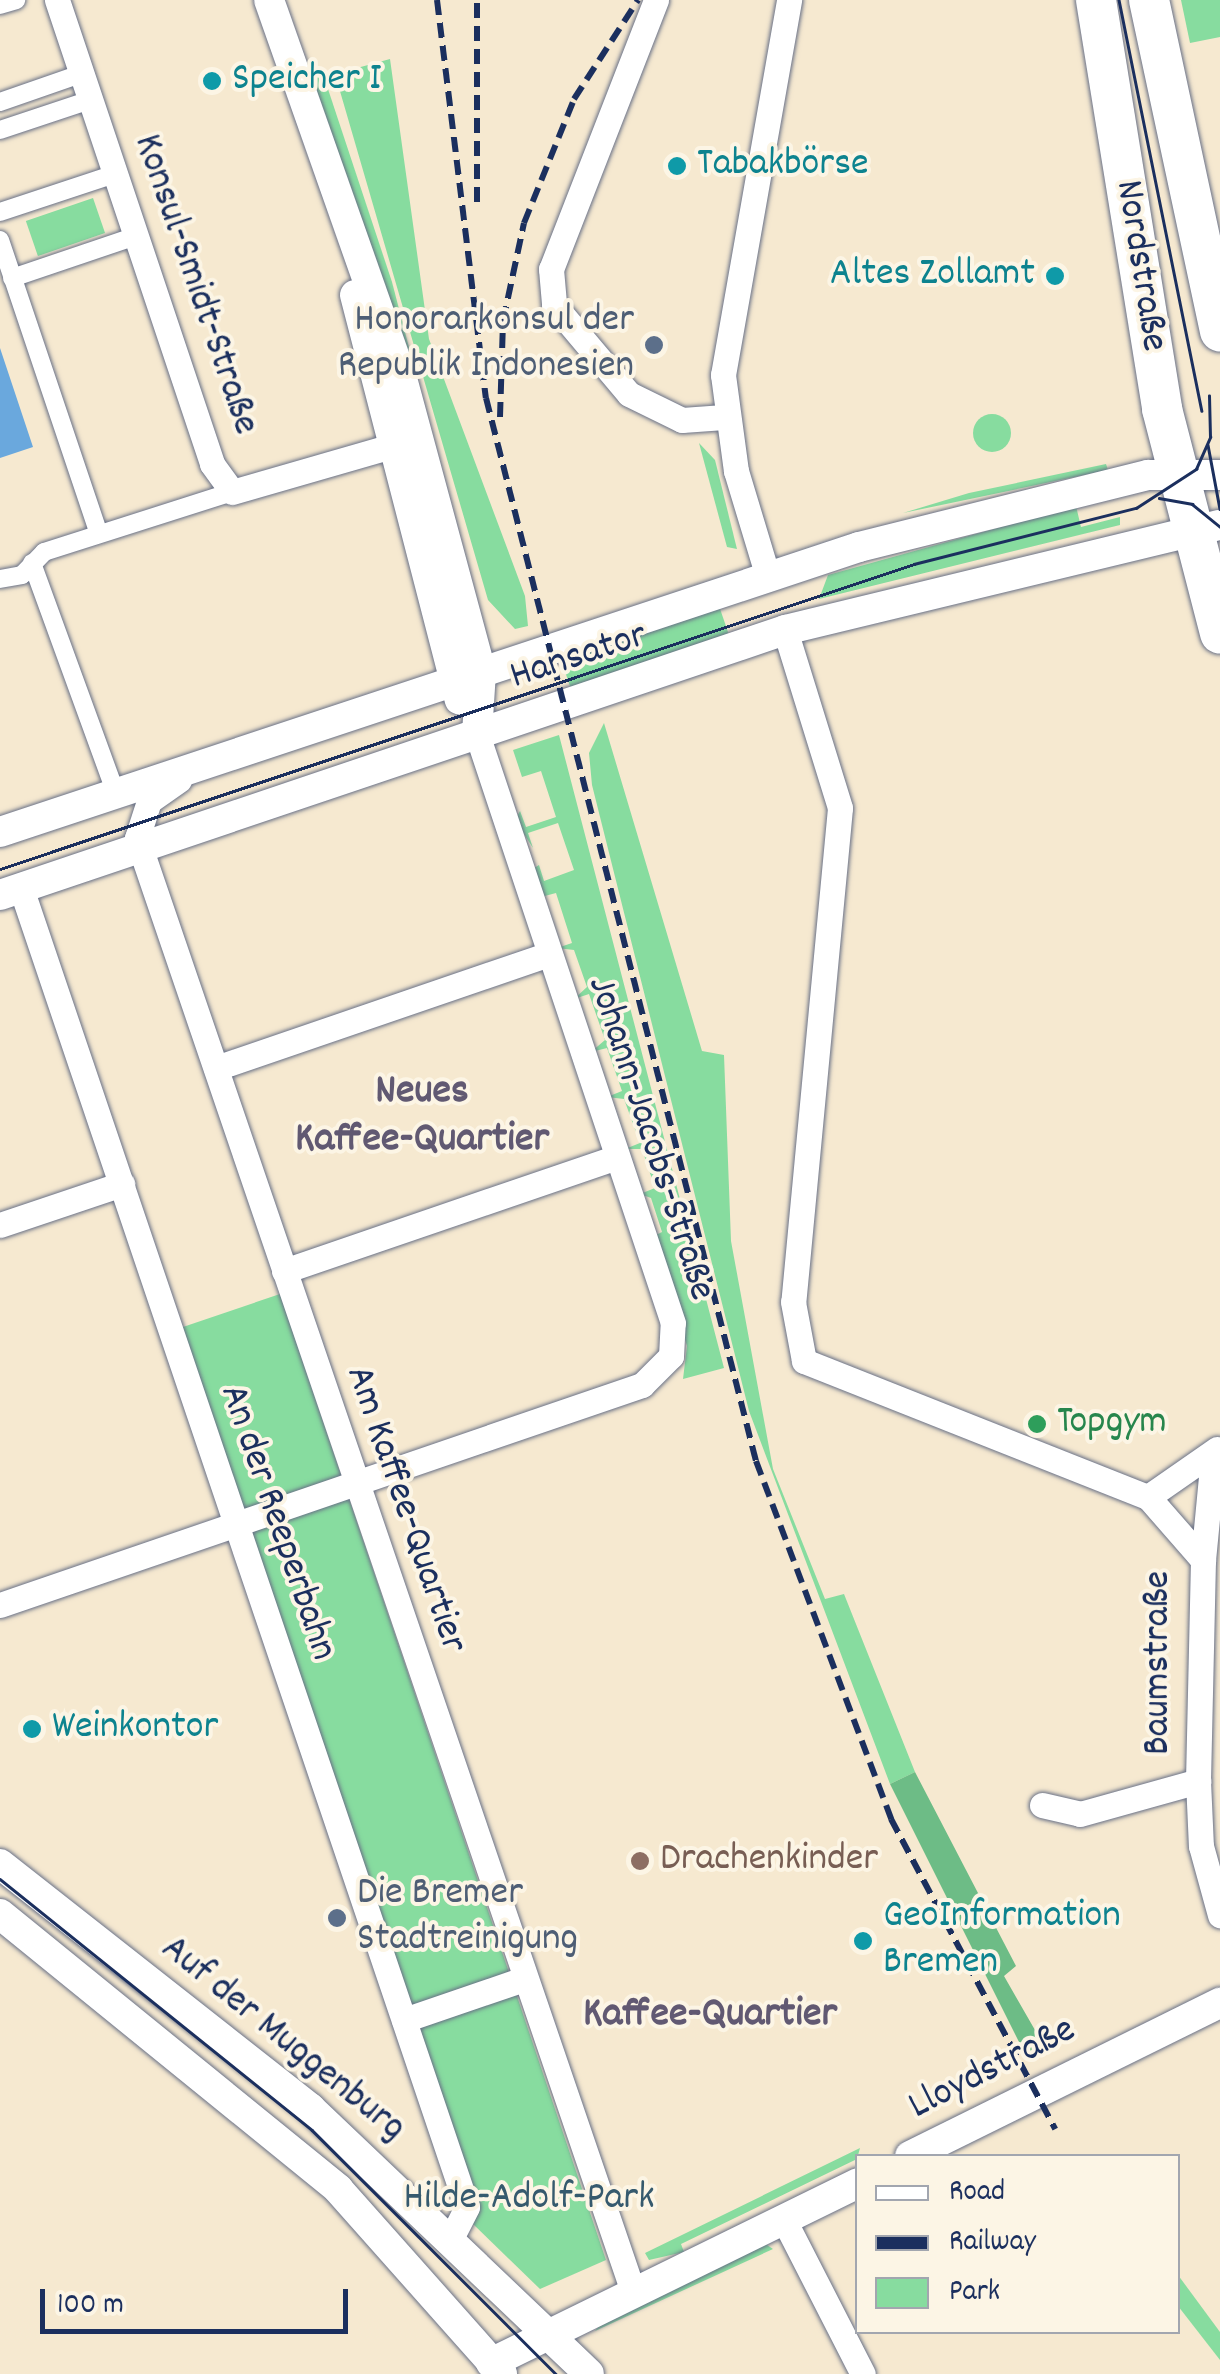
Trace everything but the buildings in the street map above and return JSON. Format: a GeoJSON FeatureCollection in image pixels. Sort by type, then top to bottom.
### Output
{"type":"FeatureCollection","features":[{"type":"Feature","properties":{"kind":"main road","name":"Nordstraße"},"geometry":{"type":"LineString","coordinates":[[1096,0],[1178,476],[1206,528],[1220,634]]}},
{"type":"Feature","properties":{"kind":"main road","name":"Nordstraße"},"geometry":{"type":"LineString","coordinates":[[1149,0],[1220,331]]}},
{"type":"Feature","properties":{"kind":"street"},"geometry":{"type":"LineString","coordinates":[[0,5],[16,0]]}},
{"type":"Feature","properties":{"kind":"street","name":"Konsul-Smidt-Straße"},"geometry":{"type":"LineString","coordinates":[[57,0],[212,464],[232,492],[403,442]]}},
{"type":"Feature","properties":{"kind":"street"},"geometry":{"type":"LineString","coordinates":[[269,0],[326,169],[403,442],[481,672],[477,734]]}},
{"type":"Feature","properties":{"kind":"street"},"geometry":{"type":"LineString","coordinates":[[656,0],[550,269],[554,304],[630,394],[682,420],[724,417]]}},
{"type":"Feature","properties":{"kind":"street"},"geometry":{"type":"LineString","coordinates":[[785,630],[724,417],[732,310],[789,0]]}},
{"type":"Feature","properties":{"kind":"street"},"geometry":{"type":"LineString","coordinates":[[0,102],[82,74]]}},
{"type":"Feature","properties":{"kind":"street"},"geometry":{"type":"LineString","coordinates":[[0,130],[90,100]]}},
{"type":"Feature","properties":{"kind":"street"},"geometry":{"type":"LineString","coordinates":[[0,212],[115,174]]}},
{"type":"Feature","properties":{"kind":"street"},"geometry":{"type":"LineString","coordinates":[[12,278],[136,236]]}},
{"type":"Feature","properties":{"kind":"street"},"geometry":{"type":"LineString","coordinates":[[0,240],[98,534]]}},
{"type":"Feature","properties":{"kind":"street"},"geometry":{"type":"LineString","coordinates":[[403,442],[451,683],[477,734]]}},
{"type":"Feature","properties":{"kind":"street","name":"Hansator"},"geometry":{"type":"LineString","coordinates":[[2,826],[116,794],[768,577],[961,518],[1178,476],[1220,475]]}},
{"type":"Feature","properties":{"kind":"street"},"geometry":{"type":"LineString","coordinates":[[0,579],[98,534],[232,492]]}},
{"type":"Feature","properties":{"kind":"street","name":"Hansator"},"geometry":{"type":"LineString","coordinates":[[11,892],[785,630],[1206,528]]}},
{"type":"Feature","properties":{"kind":"street"},"geometry":{"type":"LineString","coordinates":[[32,563],[116,794]]}},
{"type":"Feature","properties":{"kind":"street","name":"Baumstraße"},"geometry":{"type":"LineString","coordinates":[[785,630],[840,808],[793,1302],[804,1362],[1148,1497],[1203,1560],[1198,1781],[1201,1846],[1220,1915]]}},
{"type":"Feature","properties":{"kind":"street","name":"Johann-Jacobs-Straße"},"geometry":{"type":"LineString","coordinates":[[0,1606],[653,1380],[671,1356],[673,1323],[477,734]]}},
{"type":"Feature","properties":{"kind":"street"},"geometry":{"type":"LineString","coordinates":[[140,848],[148,801],[186,771]]}},
{"type":"Feature","properties":{"kind":"street","name":"Am Kaffee-Quartier"},"geometry":{"type":"LineString","coordinates":[[140,848],[632,2289]]}},
{"type":"Feature","properties":{"kind":"street","name":"An der Reeperbahn"},"geometry":{"type":"LineString","coordinates":[[11,892],[122,1184],[467,2207],[441,2228]]}},
{"type":"Feature","properties":{"kind":"street"},"geometry":{"type":"LineString","coordinates":[[216,1068],[549,954]]}},
{"type":"Feature","properties":{"kind":"street"},"geometry":{"type":"LineString","coordinates":[[284,1271],[617,1156]]}},
{"type":"Feature","properties":{"kind":"street"},"geometry":{"type":"LineString","coordinates":[[0,1225],[122,1184]]}},
{"type":"Feature","properties":{"kind":"street"},"geometry":{"type":"LineString","coordinates":[[1148,1497],[1216,1449]]}},
{"type":"Feature","properties":{"kind":"street"},"geometry":{"type":"LineString","coordinates":[[1203,1560],[1216,1449]]}},
{"type":"Feature","properties":{"kind":"street"},"geometry":{"type":"LineString","coordinates":[[1042,1805],[1080,1814],[1198,1781]]}},
{"type":"Feature","properties":{"kind":"street","name":"Auf der Muggenburg"},"geometry":{"type":"LineString","coordinates":[[0,1864],[310,2108],[441,2228],[589,2374]]}},
{"type":"Feature","properties":{"kind":"street","name":"Auf der Muggenburg"},"geometry":{"type":"LineString","coordinates":[[0,1914],[295,2150],[490,2370]]}},
{"type":"Feature","properties":{"kind":"street"},"geometry":{"type":"LineString","coordinates":[[404,2020],[524,1979]]}},
{"type":"Feature","properties":{"kind":"street","name":"Lloydstraße"},"geometry":{"type":"LineString","coordinates":[[914,2154],[1220,2003]]}},
{"type":"Feature","properties":{"kind":"street"},"geometry":{"type":"LineString","coordinates":[[490,2370],[545,2332],[855,2184]]}},
{"type":"Feature","properties":{"kind":"street"},"geometry":{"type":"LineString","coordinates":[[783,2218],[863,2374]]}},
{"type":"Feature","properties":{"kind":"green space"},"geometry":{"type":"Polygon","coordinates":[[[1181,0],[1220,0],[1220,37],[1190,43],[1181,0]]]}},
{"type":"Feature","properties":{"kind":"green space"},"geometry":{"type":"Polygon","coordinates":[[[390,59],[429,339],[525,596],[528,626],[515,629],[488,600],[335,74],[390,59]]]}},
{"type":"Feature","properties":{"kind":"green space"},"geometry":{"type":"Polygon","coordinates":[[[322,71],[392,282],[440,467],[311,83],[322,71]]]}},
{"type":"Feature","properties":{"kind":"green space"},"geometry":{"type":"Polygon","coordinates":[[[93,198],[105,233],[38,256],[26,221],[93,198]]]}},
{"type":"Feature","properties":{"kind":"green space"},"geometry":{"type":"Polygon","coordinates":[[[992,414],[1005,420],[1011,433],[1005,446],[992,452],[979,446],[973,433],[979,420],[992,414]]]}},
{"type":"Feature","properties":{"kind":"green space"},"geometry":{"type":"Polygon","coordinates":[[[699,443],[715,460],[737,549],[727,547],[699,443]]]}},
{"type":"Feature","properties":{"kind":"green space"},"geometry":{"type":"Polygon","coordinates":[[[1106,464],[1108,470],[903,513],[969,493],[1106,464]]]}},
{"type":"Feature","properties":{"kind":"green space"},"geometry":{"type":"Polygon","coordinates":[[[1076,506],[1081,527],[1120,517],[1120,525],[819,599],[828,575],[1076,506]]]}},
{"type":"Feature","properties":{"kind":"green space"},"geometry":{"type":"Polygon","coordinates":[[[718,603],[730,637],[572,691],[560,657],[718,603]]]}},
{"type":"Feature","properties":{"kind":"green space"},"geometry":{"type":"Polygon","coordinates":[[[604,723],[702,1051],[724,1055],[731,1241],[773,1469],[825,1599],[844,1594],[915,1772],[890,1784],[749,1411],[592,785],[589,753],[604,723]]]}},
{"type":"Feature","properties":{"kind":"green space"},"geometry":{"type":"Polygon","coordinates":[[[559,735],[724,1368],[683,1379],[687,1346],[654,1236],[662,1232],[651,1198],[640,1194],[655,1188],[642,1149],[625,1149],[640,1143],[624,1099],[607,1097],[622,1091],[607,1048],[591,1052],[605,1040],[589,994],[574,999],[587,987],[574,950],[557,948],[572,943],[556,893],[541,897],[531,870],[539,865],[544,881],[574,870],[558,823],[528,833],[533,848],[515,820],[520,811],[526,827],[556,817],[541,771],[522,777],[513,750],[559,735]]]}},
{"type":"Feature","properties":{"kind":"green space","name":"Hilde-Adolf-Park"},"geometry":{"type":"Polygon","coordinates":[[[280,1294],[606,2260],[540,2289],[472,2223],[180,1328],[280,1294]]]}},
{"type":"Feature","properties":{"kind":"green space"},"geometry":{"type":"Polygon","coordinates":[[[915,1772],[1016,1966],[1004,1976],[1043,2044],[1025,2054],[890,1784],[915,1772]]]}},
{"type":"Feature","properties":{"kind":"green space"},"geometry":{"type":"Polygon","coordinates":[[[860,2148],[855,2160],[681,2244],[684,2252],[649,2260],[645,2253],[860,2148]]]}},
{"type":"Feature","properties":{"kind":"green space"},"geometry":{"type":"Polygon","coordinates":[[[764,2243],[773,2249],[595,2331],[603,2321],[764,2243]]]}},
{"type":"Feature","properties":{"kind":"green space"},"geometry":{"type":"Polygon","coordinates":[[[1180,2278],[1220,2332],[1220,2360],[1180,2309],[1180,2278]]]}},
{"type":"Feature","properties":{"kind":"water"},"geometry":{"type":"Polygon","coordinates":[[[0,348],[33,447],[0,458],[0,348]]]}},
{"type":"Feature","properties":{"kind":"tram line"},"geometry":{"type":"LineString","coordinates":[[1119,0],[1202,411]]}},
{"type":"Feature","properties":{"kind":"tram line"},"geometry":{"type":"LineString","coordinates":[[0,869],[914,564],[1136,508],[1196,469],[1210,437],[1209,396]]}},
{"type":"Feature","properties":{"kind":"tram line"},"geometry":{"type":"LineString","coordinates":[[1208,445],[1220,509]]}},
{"type":"Feature","properties":{"kind":"tram line"},"geometry":{"type":"LineString","coordinates":[[1159,498],[1192,504],[1220,527]]}},
{"type":"Feature","properties":{"kind":"tram line"},"geometry":{"type":"LineString","coordinates":[[0,1879],[312,2130],[556,2374]]}},
{"type":"Feature","properties":{"kind":"railway"},"geometry":{"type":"LineString","coordinates":[[437,0],[486,398],[756,1461],[891,1819],[1055,2129]]}},
{"type":"Feature","properties":{"kind":"railway"},"geometry":{"type":"LineString","coordinates":[[477,0],[477,202]]}},
{"type":"Feature","properties":{"kind":"railway"},"geometry":{"type":"LineString","coordinates":[[500,417],[503,321],[524,223],[574,99],[638,0]]}},
{"type":"Feature","properties":{"kind":"place","name":"Speicher I"},"geometry":{"type":"Point","coordinates":[212,81]}},
{"type":"Feature","properties":{"kind":"place","name":"Tabakbörse"},"geometry":{"type":"Point","coordinates":[677,166]}},
{"type":"Feature","properties":{"kind":"place","name":"Altes Zollamt"},"geometry":{"type":"Point","coordinates":[1055,276]}},
{"type":"Feature","properties":{"kind":"place","name":"Honorarkonsul der Republik Indonesien"},"geometry":{"type":"Point","coordinates":[654,345]}},
{"type":"Feature","properties":{"kind":"place","name":"Topgym"},"geometry":{"type":"Point","coordinates":[1037,1424]}},
{"type":"Feature","properties":{"kind":"place","name":"Weinkontor"},"geometry":{"type":"Point","coordinates":[32,1729]}},
{"type":"Feature","properties":{"kind":"place","name":"Drachenkinder"},"geometry":{"type":"Point","coordinates":[640,1861]}},
{"type":"Feature","properties":{"kind":"place","name":"Die Bremer Stadtreinigung"},"geometry":{"type":"Point","coordinates":[337,1918]}},
{"type":"Feature","properties":{"kind":"place","name":"GeoInformation Bremen"},"geometry":{"type":"Point","coordinates":[863,1941]}},
{"type":"Feature","properties":{"kind":"district","name":"Neues Kaffee-Quartier"},"geometry":{"type":"Point","coordinates":[422,1117]}},
{"type":"Feature","properties":{"kind":"district","name":"Kaffee-Quartier"},"geometry":{"type":"Point","coordinates":[710,2016]}}]}
